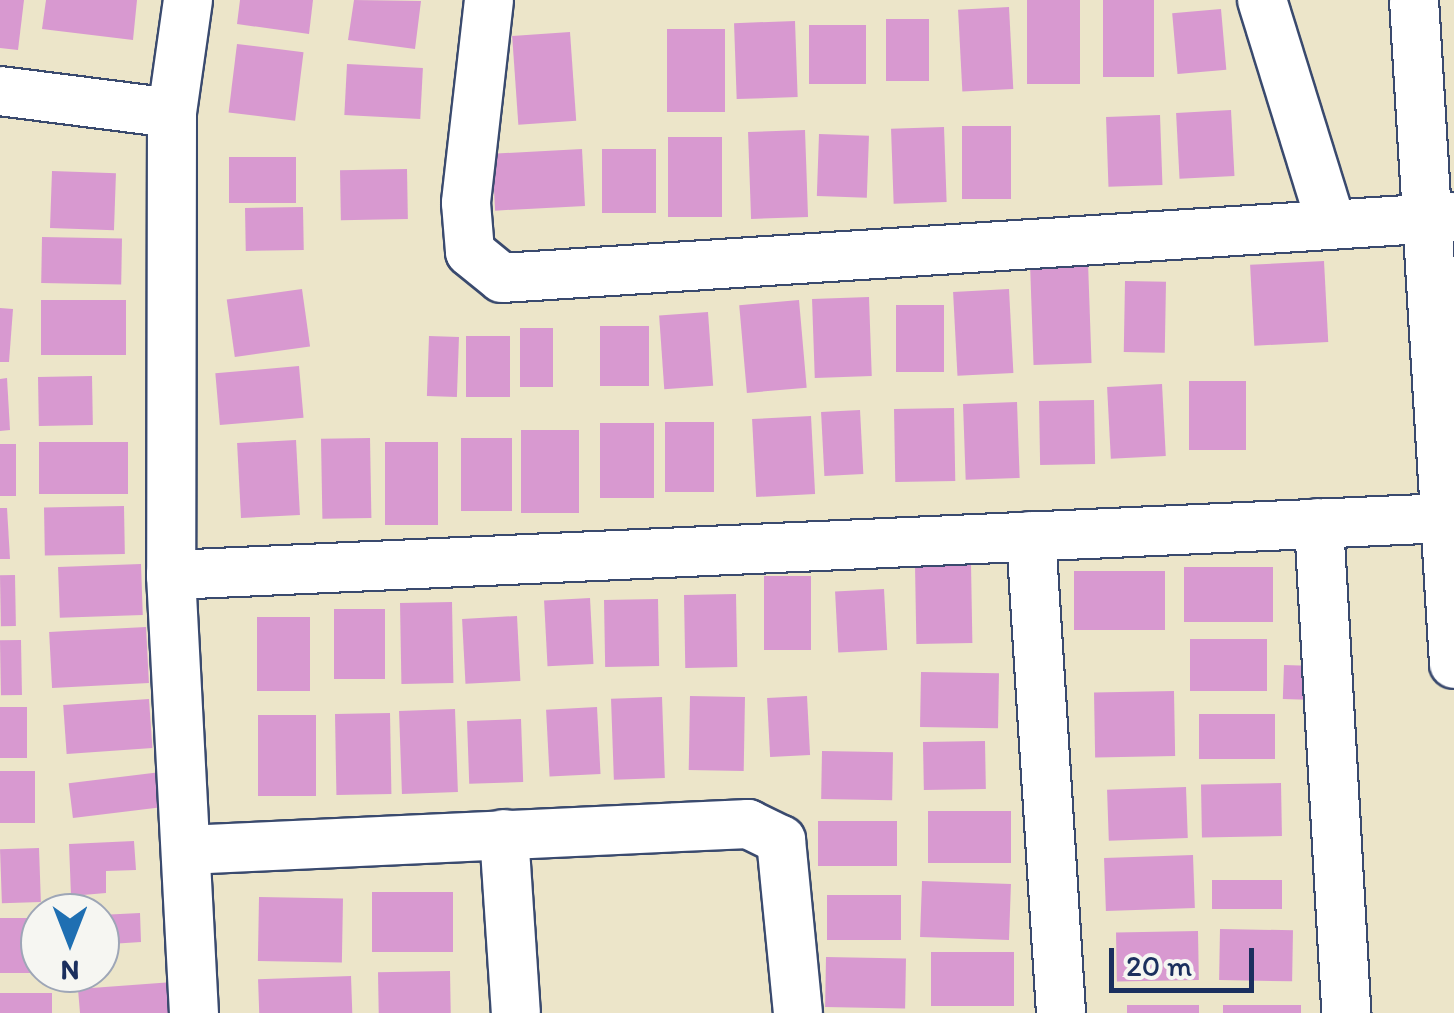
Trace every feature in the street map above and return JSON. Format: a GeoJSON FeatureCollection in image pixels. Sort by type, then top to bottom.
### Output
{"type":"FeatureCollection","features":[{"type":"Feature","properties":{"kind":"street"},"geometry":{"type":"LineString","coordinates":[[188,0],[172,113],[170,574],[194,1013]]}},
{"type":"Feature","properties":{"kind":"street"},"geometry":{"type":"LineString","coordinates":[[488,0],[466,203],[470,252],[502,278],[1438,217]]}},
{"type":"Feature","properties":{"kind":"street"},"geometry":{"type":"LineString","coordinates":[[1262,0],[1331,223]]}},
{"type":"Feature","properties":{"kind":"street"},"geometry":{"type":"LineString","coordinates":[[1414,0],[1438,217],[1444,518],[1454,664]]}},
{"type":"Feature","properties":{"kind":"street"},"geometry":{"type":"LineString","coordinates":[[0,91],[172,113]]}},
{"type":"Feature","properties":{"kind":"street"},"geometry":{"type":"LineString","coordinates":[[170,574],[1444,518]]}},
{"type":"Feature","properties":{"kind":"street"},"geometry":{"type":"LineString","coordinates":[[1319,523],[1346,1013]]}},
{"type":"Feature","properties":{"kind":"street"},"geometry":{"type":"LineString","coordinates":[[1031,536],[1060,1013]]}},
{"type":"Feature","properties":{"kind":"street"},"geometry":{"type":"LineString","coordinates":[[186,850],[689,820],[748,824],[781,840],[798,1013]]}},
{"type":"Feature","properties":{"kind":"street"},"geometry":{"type":"LineString","coordinates":[[504,834],[516,1013]]}},
{"type":"Feature","properties":{"kind":"building"},"geometry":{"type":"Polygon","coordinates":[[[0,0],[24,0],[18,50],[0,48],[0,0]]]}},
{"type":"Feature","properties":{"kind":"building"},"geometry":{"type":"Polygon","coordinates":[[[46,0],[137,0],[133,40],[42,29],[46,0]]]}},
{"type":"Feature","properties":{"kind":"building"},"geometry":{"type":"Polygon","coordinates":[[[240,0],[313,0],[309,34],[237,24],[240,0]]]}},
{"type":"Feature","properties":{"kind":"building"},"geometry":{"type":"Polygon","coordinates":[[[354,0],[421,1],[415,49],[348,40],[354,0]]]}},
{"type":"Feature","properties":{"kind":"building"},"geometry":{"type":"Polygon","coordinates":[[[1027,0],[1080,0],[1080,84],[1027,84],[1027,0]]]}},
{"type":"Feature","properties":{"kind":"building"},"geometry":{"type":"Polygon","coordinates":[[[1103,0],[1154,0],[1154,77],[1103,77],[1103,0]]]}},
{"type":"Feature","properties":{"kind":"building"},"geometry":{"type":"Polygon","coordinates":[[[1009,7],[1013,89],[962,92],[958,10],[1009,7]]]}},
{"type":"Feature","properties":{"kind":"building"},"geometry":{"type":"Polygon","coordinates":[[[1221,9],[1226,70],[1178,74],[1172,13],[1221,9]]]}},
{"type":"Feature","properties":{"kind":"building"},"geometry":{"type":"Polygon","coordinates":[[[886,19],[929,19],[929,81],[886,81],[886,19]]]}},
{"type":"Feature","properties":{"kind":"building"},"geometry":{"type":"Polygon","coordinates":[[[795,21],[798,97],[737,99],[734,23],[795,21]]]}},
{"type":"Feature","properties":{"kind":"building"},"geometry":{"type":"Polygon","coordinates":[[[809,25],[866,25],[866,84],[809,84],[809,25]]]}},
{"type":"Feature","properties":{"kind":"building"},"geometry":{"type":"Polygon","coordinates":[[[667,29],[725,29],[725,112],[667,112],[667,29]]]}},
{"type":"Feature","properties":{"kind":"building"},"geometry":{"type":"Polygon","coordinates":[[[570,32],[576,121],[518,125],[512,36],[570,32]]]}},
{"type":"Feature","properties":{"kind":"building"},"geometry":{"type":"Polygon","coordinates":[[[237,44],[304,52],[295,121],[229,112],[237,44]]]}},
{"type":"Feature","properties":{"kind":"building"},"geometry":{"type":"Polygon","coordinates":[[[347,64],[423,68],[420,119],[344,115],[347,64]]]}},
{"type":"Feature","properties":{"kind":"building"},"geometry":{"type":"Polygon","coordinates":[[[1231,110],[1234,176],[1180,179],[1176,113],[1231,110]]]}},
{"type":"Feature","properties":{"kind":"building"},"geometry":{"type":"Polygon","coordinates":[[[1160,115],[1162,185],[1108,187],[1106,117],[1160,115]]]}},
{"type":"Feature","properties":{"kind":"building"},"geometry":{"type":"Polygon","coordinates":[[[962,126],[1011,126],[1011,199],[962,199],[962,126]]]}},
{"type":"Feature","properties":{"kind":"building"},"geometry":{"type":"Polygon","coordinates":[[[944,127],[947,202],[894,204],[891,129],[944,127]]]}},
{"type":"Feature","properties":{"kind":"building"},"geometry":{"type":"Polygon","coordinates":[[[805,130],[808,217],[751,219],[748,132],[805,130]]]}},
{"type":"Feature","properties":{"kind":"building"},"geometry":{"type":"Polygon","coordinates":[[[819,134],[869,136],[867,198],[817,196],[819,134]]]}},
{"type":"Feature","properties":{"kind":"building"},"geometry":{"type":"Polygon","coordinates":[[[668,137],[722,137],[722,217],[668,217],[668,137]]]}},
{"type":"Feature","properties":{"kind":"building"},"geometry":{"type":"Polygon","coordinates":[[[582,149],[585,206],[495,211],[492,154],[582,149]]]}},
{"type":"Feature","properties":{"kind":"building"},"geometry":{"type":"Polygon","coordinates":[[[602,149],[656,149],[656,213],[602,213],[602,149]]]}},
{"type":"Feature","properties":{"kind":"building"},"geometry":{"type":"Polygon","coordinates":[[[229,157],[296,157],[296,203],[229,203],[229,157]]]}},
{"type":"Feature","properties":{"kind":"building"},"geometry":{"type":"Polygon","coordinates":[[[407,169],[408,219],[341,220],[340,170],[407,169]]]}},
{"type":"Feature","properties":{"kind":"building"},"geometry":{"type":"Polygon","coordinates":[[[52,171],[116,173],[114,230],[50,228],[52,171]]]}},
{"type":"Feature","properties":{"kind":"building"},"geometry":{"type":"Polygon","coordinates":[[[303,207],[304,250],[246,251],[245,208],[303,207]]]}},
{"type":"Feature","properties":{"kind":"building"},"geometry":{"type":"Polygon","coordinates":[[[42,237],[122,238],[121,284],[41,283],[42,237]]]}},
{"type":"Feature","properties":{"kind":"building"},"geometry":{"type":"Polygon","coordinates":[[[1324,261],[1328,342],[1254,346],[1250,265],[1324,261]]]}},
{"type":"Feature","properties":{"kind":"building"},"geometry":{"type":"Polygon","coordinates":[[[1088,262],[1092,363],[1034,365],[1030,264],[1088,262]]]}},
{"type":"Feature","properties":{"kind":"building"},"geometry":{"type":"Polygon","coordinates":[[[1125,281],[1166,282],[1165,353],[1124,352],[1125,281]]]}},
{"type":"Feature","properties":{"kind":"building"},"geometry":{"type":"Polygon","coordinates":[[[302,289],[310,346],[235,357],[227,300],[302,289]]]}},
{"type":"Feature","properties":{"kind":"building"},"geometry":{"type":"Polygon","coordinates":[[[1009,289],[1013,373],[957,376],[953,292],[1009,289]]]}},
{"type":"Feature","properties":{"kind":"building"},"geometry":{"type":"Polygon","coordinates":[[[869,297],[872,376],[815,378],[812,299],[869,297]]]}},
{"type":"Feature","properties":{"kind":"building"},"geometry":{"type":"Polygon","coordinates":[[[41,300],[126,300],[126,355],[41,355],[41,300]]]}},
{"type":"Feature","properties":{"kind":"building"},"geometry":{"type":"Polygon","coordinates":[[[799,300],[807,388],[747,393],[739,305],[799,300]]]}},
{"type":"Feature","properties":{"kind":"building"},"geometry":{"type":"Polygon","coordinates":[[[896,305],[944,305],[944,372],[896,372],[896,305]]]}},
{"type":"Feature","properties":{"kind":"building"},"geometry":{"type":"Polygon","coordinates":[[[0,308],[13,309],[9,362],[0,362],[0,308]]]}},
{"type":"Feature","properties":{"kind":"building"},"geometry":{"type":"Polygon","coordinates":[[[708,312],[713,386],[664,389],[659,315],[708,312]]]}},
{"type":"Feature","properties":{"kind":"building"},"geometry":{"type":"Polygon","coordinates":[[[600,326],[649,326],[649,386],[600,386],[600,326]]]}},
{"type":"Feature","properties":{"kind":"building"},"geometry":{"type":"Polygon","coordinates":[[[520,328],[553,328],[553,387],[520,387],[520,328]]]}},
{"type":"Feature","properties":{"kind":"building"},"geometry":{"type":"Polygon","coordinates":[[[429,336],[459,337],[457,397],[427,396],[429,336]]]}},
{"type":"Feature","properties":{"kind":"building"},"geometry":{"type":"Polygon","coordinates":[[[466,336],[510,336],[510,397],[466,397],[466,336]]]}},
{"type":"Feature","properties":{"kind":"building"},"geometry":{"type":"Polygon","coordinates":[[[299,366],[304,418],[220,425],[215,373],[299,366]]]}},
{"type":"Feature","properties":{"kind":"building"},"geometry":{"type":"Polygon","coordinates":[[[92,376],[93,425],[39,426],[38,377],[92,376]]]}},
{"type":"Feature","properties":{"kind":"building"},"geometry":{"type":"Polygon","coordinates":[[[7,378],[10,430],[0,431],[0,379],[7,378]]]}},
{"type":"Feature","properties":{"kind":"building"},"geometry":{"type":"Polygon","coordinates":[[[1189,381],[1246,381],[1246,450],[1189,450],[1189,381]]]}},
{"type":"Feature","properties":{"kind":"building"},"geometry":{"type":"Polygon","coordinates":[[[1162,384],[1166,456],[1111,459],[1107,387],[1162,384]]]}},
{"type":"Feature","properties":{"kind":"building"},"geometry":{"type":"Polygon","coordinates":[[[1094,400],[1095,464],[1040,465],[1039,401],[1094,400]]]}},
{"type":"Feature","properties":{"kind":"building"},"geometry":{"type":"Polygon","coordinates":[[[1017,402],[1020,478],[966,480],[963,404],[1017,402]]]}},
{"type":"Feature","properties":{"kind":"building"},"geometry":{"type":"Polygon","coordinates":[[[954,408],[955,481],[895,482],[894,409],[954,408]]]}},
{"type":"Feature","properties":{"kind":"building"},"geometry":{"type":"Polygon","coordinates":[[[860,410],[863,474],[824,476],[821,412],[860,410]]]}},
{"type":"Feature","properties":{"kind":"building"},"geometry":{"type":"Polygon","coordinates":[[[811,416],[815,494],[756,497],[752,419],[811,416]]]}},
{"type":"Feature","properties":{"kind":"building"},"geometry":{"type":"Polygon","coordinates":[[[665,422],[714,422],[714,492],[665,492],[665,422]]]}},
{"type":"Feature","properties":{"kind":"building"},"geometry":{"type":"Polygon","coordinates":[[[600,423],[654,423],[654,498],[600,498],[600,423]]]}},
{"type":"Feature","properties":{"kind":"building"},"geometry":{"type":"Polygon","coordinates":[[[521,430],[579,430],[579,513],[521,513],[521,430]]]}},
{"type":"Feature","properties":{"kind":"building"},"geometry":{"type":"Polygon","coordinates":[[[370,438],[371,518],[322,519],[321,439],[370,438]]]}},
{"type":"Feature","properties":{"kind":"building"},"geometry":{"type":"Polygon","coordinates":[[[461,438],[512,438],[512,511],[461,511],[461,438]]]}},
{"type":"Feature","properties":{"kind":"building"},"geometry":{"type":"Polygon","coordinates":[[[296,440],[300,515],[241,518],[237,443],[296,440]]]}},
{"type":"Feature","properties":{"kind":"building"},"geometry":{"type":"Polygon","coordinates":[[[39,442],[128,442],[128,494],[39,494],[39,442]]]}},
{"type":"Feature","properties":{"kind":"building"},"geometry":{"type":"Polygon","coordinates":[[[385,442],[438,442],[438,525],[385,525],[385,442]]]}},
{"type":"Feature","properties":{"kind":"building"},"geometry":{"type":"Polygon","coordinates":[[[0,444],[16,444],[16,496],[0,496],[0,444]]]}},
{"type":"Feature","properties":{"kind":"building"},"geometry":{"type":"Polygon","coordinates":[[[124,506],[125,554],[45,555],[44,507],[124,506]]]}},
{"type":"Feature","properties":{"kind":"building"},"geometry":{"type":"Polygon","coordinates":[[[0,508],[7,508],[10,559],[0,559],[0,508]]]}},
{"type":"Feature","properties":{"kind":"building"},"geometry":{"type":"Polygon","coordinates":[[[141,564],[143,615],[60,618],[58,567],[141,564]]]}},
{"type":"Feature","properties":{"kind":"building"},"geometry":{"type":"Polygon","coordinates":[[[971,564],[972,643],[916,644],[915,565],[971,564]]]}},
{"type":"Feature","properties":{"kind":"building"},"geometry":{"type":"Polygon","coordinates":[[[1184,567],[1273,567],[1273,622],[1184,622],[1184,567]]]}},
{"type":"Feature","properties":{"kind":"building"},"geometry":{"type":"Polygon","coordinates":[[[1074,571],[1165,571],[1165,630],[1074,630],[1074,571]]]}},
{"type":"Feature","properties":{"kind":"building"},"geometry":{"type":"Polygon","coordinates":[[[0,575],[15,575],[16,626],[1,626],[0,575]]]}},
{"type":"Feature","properties":{"kind":"building"},"geometry":{"type":"Polygon","coordinates":[[[764,576],[811,576],[811,650],[764,650],[764,576]]]}},
{"type":"Feature","properties":{"kind":"building"},"geometry":{"type":"Polygon","coordinates":[[[884,589],[887,650],[838,652],[835,592],[884,589]]]}},
{"type":"Feature","properties":{"kind":"building"},"geometry":{"type":"Polygon","coordinates":[[[736,594],[737,667],[685,668],[684,595],[736,594]]]}},
{"type":"Feature","properties":{"kind":"building"},"geometry":{"type":"Polygon","coordinates":[[[590,598],[593,664],[548,666],[544,600],[590,598]]]}},
{"type":"Feature","properties":{"kind":"building"},"geometry":{"type":"Polygon","coordinates":[[[658,599],[659,666],[605,667],[604,600],[658,599]]]}},
{"type":"Feature","properties":{"kind":"building"},"geometry":{"type":"Polygon","coordinates":[[[452,602],[453,683],[401,684],[400,603],[452,602]]]}},
{"type":"Feature","properties":{"kind":"building"},"geometry":{"type":"Polygon","coordinates":[[[334,609],[385,609],[385,679],[334,679],[334,609]]]}},
{"type":"Feature","properties":{"kind":"building"},"geometry":{"type":"Polygon","coordinates":[[[517,616],[520,681],[465,684],[462,619],[517,616]]]}},
{"type":"Feature","properties":{"kind":"building"},"geometry":{"type":"Polygon","coordinates":[[[257,617],[310,617],[310,691],[257,691],[257,617]]]}},
{"type":"Feature","properties":{"kind":"building"},"geometry":{"type":"Polygon","coordinates":[[[146,627],[149,683],[52,688],[49,632],[146,627]]]}},
{"type":"Feature","properties":{"kind":"building"},"geometry":{"type":"Polygon","coordinates":[[[1190,639],[1267,639],[1267,691],[1190,691],[1190,639]]]}},
{"type":"Feature","properties":{"kind":"building"},"geometry":{"type":"Polygon","coordinates":[[[0,640],[21,640],[22,695],[1,695],[0,640]]]}},
{"type":"Feature","properties":{"kind":"building"},"geometry":{"type":"Polygon","coordinates":[[[1284,665],[1308,666],[1307,700],[1283,699],[1284,665]]]}},
{"type":"Feature","properties":{"kind":"building"},"geometry":{"type":"Polygon","coordinates":[[[921,672],[999,673],[998,728],[920,727],[921,672]]]}},
{"type":"Feature","properties":{"kind":"building"},"geometry":{"type":"Polygon","coordinates":[[[1174,691],[1175,756],[1095,757],[1094,692],[1174,691]]]}},
{"type":"Feature","properties":{"kind":"building"},"geometry":{"type":"Polygon","coordinates":[[[690,696],[745,697],[744,771],[689,770],[690,696]]]}},
{"type":"Feature","properties":{"kind":"building"},"geometry":{"type":"Polygon","coordinates":[[[807,696],[810,755],[770,757],[767,698],[807,696]]]}},
{"type":"Feature","properties":{"kind":"building"},"geometry":{"type":"Polygon","coordinates":[[[662,697],[665,778],[614,780],[611,699],[662,697]]]}},
{"type":"Feature","properties":{"kind":"building"},"geometry":{"type":"Polygon","coordinates":[[[149,699],[152,748],[67,754],[63,705],[149,699]]]}},
{"type":"Feature","properties":{"kind":"building"},"geometry":{"type":"Polygon","coordinates":[[[0,707],[27,707],[27,758],[0,758],[0,707]]]}},
{"type":"Feature","properties":{"kind":"building"},"geometry":{"type":"Polygon","coordinates":[[[597,707],[601,774],[550,777],[546,710],[597,707]]]}},
{"type":"Feature","properties":{"kind":"building"},"geometry":{"type":"Polygon","coordinates":[[[455,709],[458,792],[402,794],[399,711],[455,709]]]}},
{"type":"Feature","properties":{"kind":"building"},"geometry":{"type":"Polygon","coordinates":[[[390,713],[391,794],[336,795],[335,714],[390,713]]]}},
{"type":"Feature","properties":{"kind":"building"},"geometry":{"type":"Polygon","coordinates":[[[1199,714],[1275,714],[1275,759],[1199,759],[1199,714]]]}},
{"type":"Feature","properties":{"kind":"building"},"geometry":{"type":"Polygon","coordinates":[[[258,715],[316,715],[316,796],[258,796],[258,715]]]}},
{"type":"Feature","properties":{"kind":"building"},"geometry":{"type":"Polygon","coordinates":[[[521,719],[523,782],[469,784],[467,721],[521,719]]]}},
{"type":"Feature","properties":{"kind":"building"},"geometry":{"type":"Polygon","coordinates":[[[985,741],[986,789],[924,790],[923,742],[985,741]]]}},
{"type":"Feature","properties":{"kind":"building"},"geometry":{"type":"Polygon","coordinates":[[[822,751],[893,752],[892,800],[821,799],[822,751]]]}},
{"type":"Feature","properties":{"kind":"building"},"geometry":{"type":"Polygon","coordinates":[[[0,771],[35,771],[35,823],[0,823],[0,771]]]}},
{"type":"Feature","properties":{"kind":"building"},"geometry":{"type":"Polygon","coordinates":[[[161,772],[165,807],[73,818],[69,783],[161,772]]]}},
{"type":"Feature","properties":{"kind":"building"},"geometry":{"type":"Polygon","coordinates":[[[1281,783],[1282,836],[1202,837],[1201,784],[1281,783]]]}},
{"type":"Feature","properties":{"kind":"building"},"geometry":{"type":"Polygon","coordinates":[[[1186,787],[1188,838],[1109,841],[1107,790],[1186,787]]]}},
{"type":"Feature","properties":{"kind":"building"},"geometry":{"type":"Polygon","coordinates":[[[928,811],[1011,811],[1011,863],[928,863],[928,811]]]}},
{"type":"Feature","properties":{"kind":"building"},"geometry":{"type":"Polygon","coordinates":[[[818,821],[897,821],[897,866],[818,866],[818,821]]]}},
{"type":"Feature","properties":{"kind":"building"},"geometry":{"type":"Polygon","coordinates":[[[134,841],[136,870],[106,871],[106,893],[71,893],[69,844],[134,841]]]}},
{"type":"Feature","properties":{"kind":"building"},"geometry":{"type":"Polygon","coordinates":[[[39,848],[41,893],[20,893],[20,903],[2,903],[0,849],[39,848]]]}},
{"type":"Feature","properties":{"kind":"building"},"geometry":{"type":"Polygon","coordinates":[[[1193,855],[1195,908],[1106,911],[1104,858],[1193,855]]]}},
{"type":"Feature","properties":{"kind":"building"},"geometry":{"type":"Polygon","coordinates":[[[1212,880],[1282,880],[1282,909],[1212,909],[1212,880]]]}},
{"type":"Feature","properties":{"kind":"building"},"geometry":{"type":"Polygon","coordinates":[[[922,881],[1011,884],[1009,940],[920,937],[922,881]]]}},
{"type":"Feature","properties":{"kind":"building"},"geometry":{"type":"Polygon","coordinates":[[[372,892],[453,892],[453,952],[372,952],[372,892]]]}},
{"type":"Feature","properties":{"kind":"building"},"geometry":{"type":"Polygon","coordinates":[[[827,895],[901,895],[901,940],[827,940],[827,895]]]}},
{"type":"Feature","properties":{"kind":"building"},"geometry":{"type":"Polygon","coordinates":[[[259,897],[343,898],[342,962],[258,961],[259,897]]]}},
{"type":"Feature","properties":{"kind":"building"},"geometry":{"type":"Polygon","coordinates":[[[140,913],[141,942],[120,943],[120,914],[140,913]]]}},
{"type":"Feature","properties":{"kind":"building"},"geometry":{"type":"Polygon","coordinates":[[[0,918],[20,918],[20,973],[0,973],[0,918]]]}},
{"type":"Feature","properties":{"kind":"building"},"geometry":{"type":"Polygon","coordinates":[[[1220,929],[1293,930],[1292,981],[1219,980],[1220,929]]]}},
{"type":"Feature","properties":{"kind":"building"},"geometry":{"type":"Polygon","coordinates":[[[1198,931],[1199,980],[1117,981],[1116,932],[1198,931]]]}},
{"type":"Feature","properties":{"kind":"building"},"geometry":{"type":"Polygon","coordinates":[[[931,952],[1014,952],[1014,1006],[931,1006],[931,952]]]}},
{"type":"Feature","properties":{"kind":"building"},"geometry":{"type":"Polygon","coordinates":[[[826,957],[906,958],[905,1008],[825,1007],[826,957]]]}},
{"type":"Feature","properties":{"kind":"building"},"geometry":{"type":"Polygon","coordinates":[[[450,971],[451,1013],[379,1013],[378,972],[450,971]]]}},
{"type":"Feature","properties":{"kind":"building"},"geometry":{"type":"Polygon","coordinates":[[[351,976],[352,1013],[259,1013],[258,979],[351,976]]]}},
{"type":"Feature","properties":{"kind":"building"},"geometry":{"type":"Polygon","coordinates":[[[173,982],[175,1013],[80,1013],[78,993],[120,993],[120,986],[173,982]]]}},
{"type":"Feature","properties":{"kind":"building"},"geometry":{"type":"Polygon","coordinates":[[[0,993],[52,993],[52,1013],[0,1013],[0,993]]]}},
{"type":"Feature","properties":{"kind":"building"},"geometry":{"type":"Polygon","coordinates":[[[1127,1005],[1199,1005],[1199,1013],[1127,1013],[1127,1005]]]}},
{"type":"Feature","properties":{"kind":"building"},"geometry":{"type":"Polygon","coordinates":[[[1223,1005],[1301,1005],[1301,1013],[1223,1013],[1223,1005]]]}}]}
